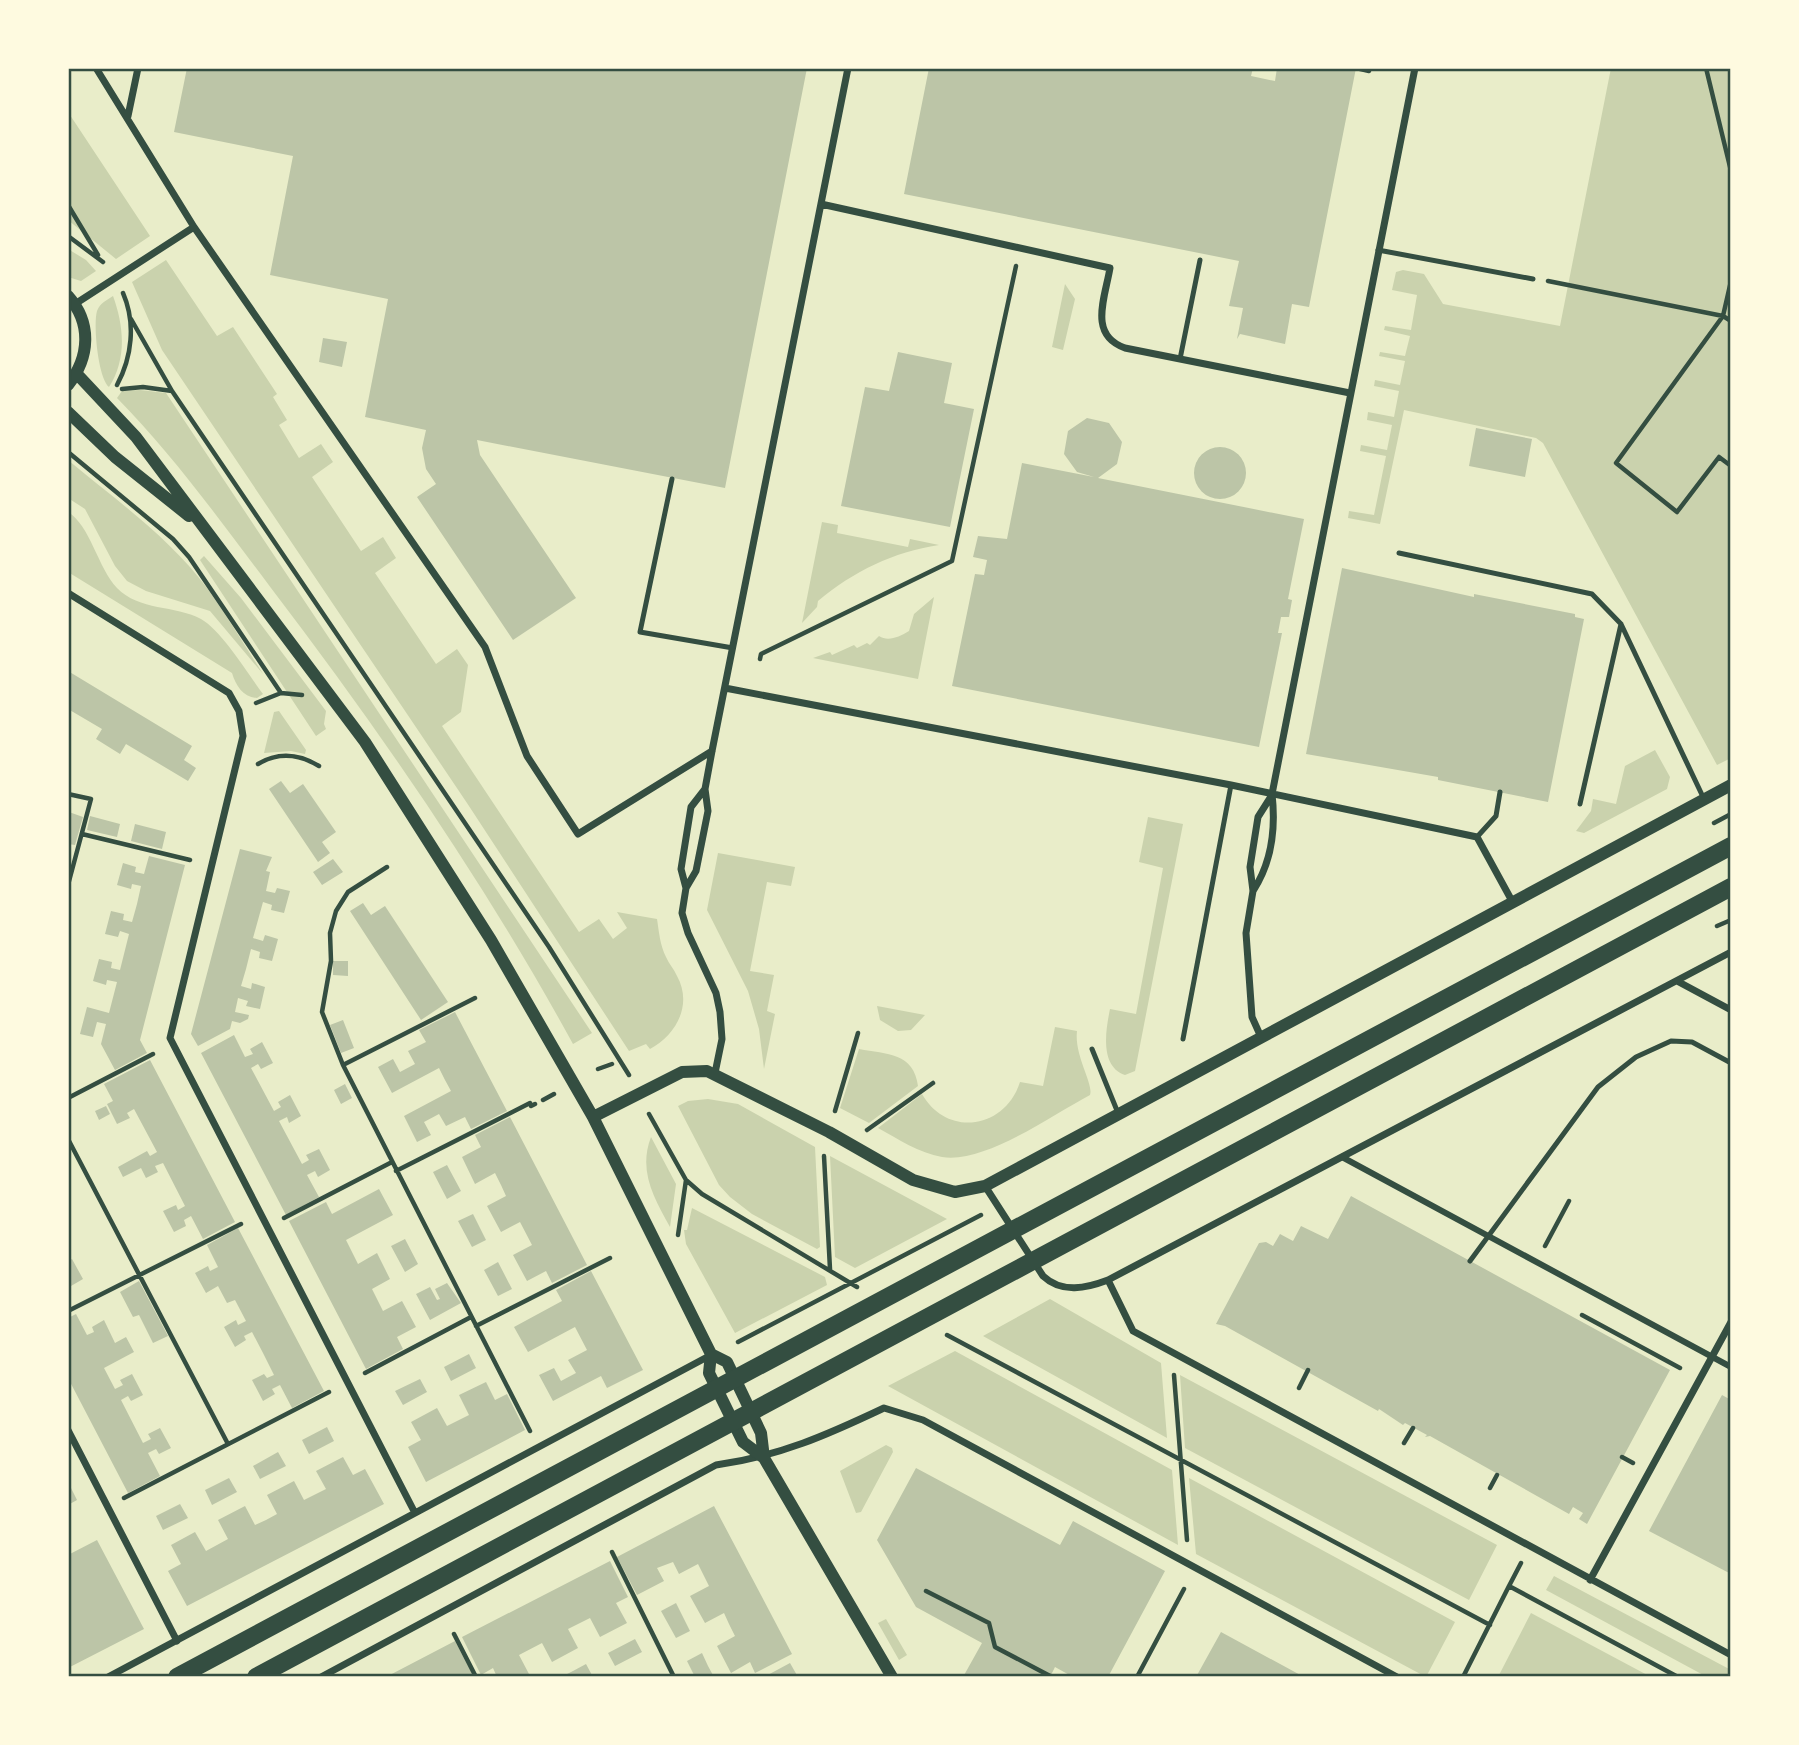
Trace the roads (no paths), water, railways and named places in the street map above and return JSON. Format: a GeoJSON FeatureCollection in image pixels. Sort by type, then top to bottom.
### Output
{"type":"FeatureCollection","features":[{"type":"Feature","properties":{"kind":"main road"},"geometry":{"type":"LineString","coordinates":[[177,1677],[1731,846]]}},
{"type":"Feature","properties":{"kind":"main road"},"geometry":{"type":"LineString","coordinates":[[256,1677],[1731,887]]}},
{"type":"Feature","properties":{"kind":"street"},"geometry":{"type":"LineString","coordinates":[[96,68],[194,227],[485,647],[527,756],[578,834],[712,751]]}},
{"type":"Feature","properties":{"kind":"street"},"geometry":{"type":"LineString","coordinates":[[128,116],[138,68]]}},
{"type":"Feature","properties":{"kind":"street"},"geometry":{"type":"LineString","coordinates":[[715,1073],[723,1027],[716,993],[688,933],[682,913],[686,888],[696,871],[708,811],[705,789],[712,751],[848,68]]}},
{"type":"Feature","properties":{"kind":"street"},"geometry":{"type":"LineString","coordinates":[[1253,891],[1266,871],[1275,819],[1272,794],[1415,68]]}},
{"type":"Feature","properties":{"kind":"street"},"geometry":{"type":"LineString","coordinates":[[821,204],[1110,268],[1102,314],[1106,336],[1125,348],[1350,393]]}},
{"type":"Feature","properties":{"kind":"street"},"geometry":{"type":"LineString","coordinates":[[68,385],[77,374],[87,339],[83,320],[72,300],[194,227]]}},
{"type":"Feature","properties":{"kind":"street"},"geometry":{"type":"LineString","coordinates":[[77,374],[136,437],[365,742],[491,940],[593,1117],[673,1275],[711,1354],[709,1373],[743,1442],[764,1458],[892,1677]]}},
{"type":"Feature","properties":{"kind":"street"},"geometry":{"type":"LineString","coordinates":[[68,412],[115,457],[203,527]]}},
{"type":"Feature","properties":{"kind":"street"},"geometry":{"type":"LineString","coordinates":[[68,593],[229,693],[239,711],[243,736],[170,1038],[415,1513]]}},
{"type":"Feature","properties":{"kind":"street"},"geometry":{"type":"LineString","coordinates":[[725,688],[1231,785],[1477,837],[1511,901]]}},
{"type":"Feature","properties":{"kind":"street"},"geometry":{"type":"LineString","coordinates":[[593,1117],[682,1073],[699,1070],[715,1073],[913,1180],[954,1192],[985,1186],[1731,785]]}},
{"type":"Feature","properties":{"kind":"street"},"geometry":{"type":"LineString","coordinates":[[686,888],[681,869],[691,807],[705,789]]}},
{"type":"Feature","properties":{"kind":"street"},"geometry":{"type":"LineString","coordinates":[[1261,1037],[1252,1017],[1246,933],[1253,891],[1250,867],[1258,817],[1272,794]]}},
{"type":"Feature","properties":{"kind":"street"},"geometry":{"type":"LineString","coordinates":[[985,1186],[1023,1250],[1049,1282],[1082,1289],[1108,1280],[1731,952]]}},
{"type":"Feature","properties":{"kind":"street"},"geometry":{"type":"LineString","coordinates":[[1677,981],[1731,1010]]}},
{"type":"Feature","properties":{"kind":"street"},"geometry":{"type":"LineString","coordinates":[[1342,1157],[1731,1367]]}},
{"type":"Feature","properties":{"kind":"street"},"geometry":{"type":"LineString","coordinates":[[1108,1280],[1133,1331],[1731,1655]]}},
{"type":"Feature","properties":{"kind":"street"},"geometry":{"type":"LineString","coordinates":[[1590,1580],[1731,1322]]}},
{"type":"Feature","properties":{"kind":"street"},"geometry":{"type":"LineString","coordinates":[[108,1677],[711,1354]]}},
{"type":"Feature","properties":{"kind":"street"},"geometry":{"type":"LineString","coordinates":[[711,1354],[727,1362],[761,1433],[764,1458]]}},
{"type":"Feature","properties":{"kind":"street"},"geometry":{"type":"LineString","coordinates":[[321,1677],[716,1465],[764,1458],[808,1444],[884,1408],[923,1420],[1397,1677]]}},
{"type":"Feature","properties":{"kind":"street"},"geometry":{"type":"LineString","coordinates":[[68,1430],[177,1641]]}},
{"type":"Feature","properties":{"kind":"lane"},"geometry":{"type":"LineString","coordinates":[[1378,250],[1534,279]]}},
{"type":"Feature","properties":{"kind":"lane"},"geometry":{"type":"LineString","coordinates":[[1180,359],[1200,260]]}},
{"type":"Feature","properties":{"kind":"lane"},"geometry":{"type":"LineString","coordinates":[[672,479],[640,632],[733,648]]}},
{"type":"Feature","properties":{"kind":"lane"},"geometry":{"type":"LineString","coordinates":[[1399,553],[1592,594],[1621,624],[1704,799]]}},
{"type":"Feature","properties":{"kind":"lane"},"geometry":{"type":"LineString","coordinates":[[1580,804],[1621,624]]}},
{"type":"Feature","properties":{"kind":"lane"},"geometry":{"type":"LineString","coordinates":[[1183,1039],[1231,785]]}},
{"type":"Feature","properties":{"kind":"lane"},"geometry":{"type":"LineString","coordinates":[[1477,837],[1496,816],[1500,792]]}},
{"type":"Feature","properties":{"kind":"lane"},"geometry":{"type":"LineString","coordinates":[[1470,1261],[1598,1087],[1636,1057],[1671,1041],[1692,1042],[1731,1063]]}},
{"type":"Feature","properties":{"kind":"lane"},"geometry":{"type":"LineString","coordinates":[[1092,1049],[1118,1113]]}}]}
